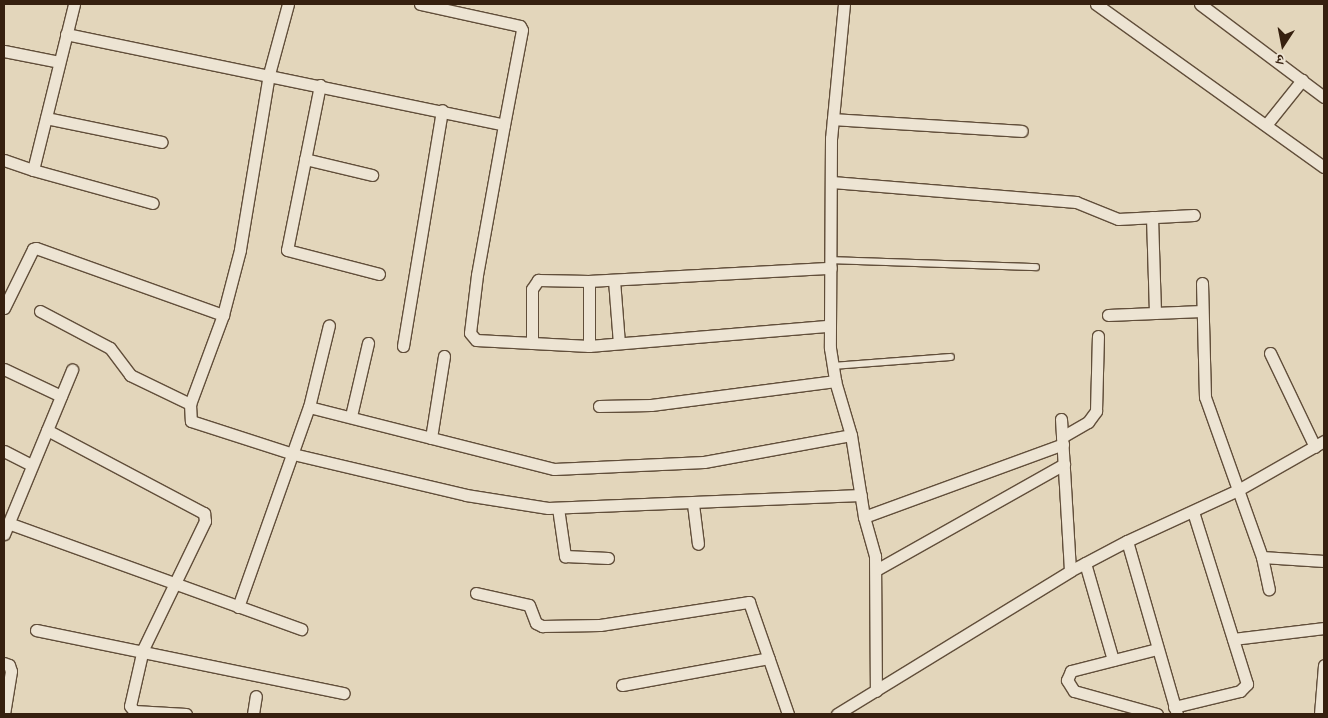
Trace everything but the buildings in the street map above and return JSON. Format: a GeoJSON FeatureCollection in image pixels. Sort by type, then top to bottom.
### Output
{"type":"FeatureCollection","features":[{"type":"Feature","properties":{"kind":"street"},"geometry":{"type":"LineString","coordinates":[[33,170],[74,4]]}},
{"type":"Feature","properties":{"kind":"street"},"geometry":{"type":"LineString","coordinates":[[288,4],[270,74],[240,250],[223,316],[190,404],[190,419],[195,423],[293,454],[466,496],[558,508],[693,504],[861,495]]}},
{"type":"Feature","properties":{"kind":"street"},"geometry":{"type":"LineString","coordinates":[[420,4],[466,8],[518,24],[521,28],[470,333],[476,340],[589,346],[829,326]]}},
{"type":"Feature","properties":{"kind":"street"},"geometry":{"type":"LineString","coordinates":[[844,4],[833,118],[829,326],[832,366],[851,435],[864,517],[876,570],[876,691]]}},
{"type":"Feature","properties":{"kind":"street"},"geometry":{"type":"LineString","coordinates":[[1096,4],[1324,167]]}},
{"type":"Feature","properties":{"kind":"street"},"geometry":{"type":"LineString","coordinates":[[1200,4],[1324,97]]}},
{"type":"Feature","properties":{"kind":"street"},"geometry":{"type":"LineString","coordinates":[[66,34],[270,74],[504,124]]}},
{"type":"Feature","properties":{"kind":"street"},"geometry":{"type":"LineString","coordinates":[[4,51],[59,62]]}},
{"type":"Feature","properties":{"kind":"street"},"geometry":{"type":"LineString","coordinates":[[1266,125],[1302,80]]}},
{"type":"Feature","properties":{"kind":"street"},"geometry":{"type":"LineString","coordinates":[[320,85],[288,252],[378,274]]}},
{"type":"Feature","properties":{"kind":"street"},"geometry":{"type":"LineString","coordinates":[[403,346],[442,110]]}},
{"type":"Feature","properties":{"kind":"street"},"geometry":{"type":"LineString","coordinates":[[46,118],[162,142]]}},
{"type":"Feature","properties":{"kind":"street"},"geometry":{"type":"LineString","coordinates":[[833,118],[1022,131]]}},
{"type":"Feature","properties":{"kind":"street"},"geometry":{"type":"LineString","coordinates":[[305,159],[372,175]]}},
{"type":"Feature","properties":{"kind":"street"},"geometry":{"type":"LineString","coordinates":[[4,160],[33,170],[154,203]]}},
{"type":"Feature","properties":{"kind":"street"},"geometry":{"type":"LineString","coordinates":[[832,182],[1076,202],[1111,218],[1194,215]]}},
{"type":"Feature","properties":{"kind":"street"},"geometry":{"type":"LineString","coordinates":[[1152,218],[1155,313]]}},
{"type":"Feature","properties":{"kind":"street"},"geometry":{"type":"LineString","coordinates":[[4,308],[36,248],[223,316]]}},
{"type":"Feature","properties":{"kind":"street"},"geometry":{"type":"LineString","coordinates":[[532,343],[534,282],[614,280],[831,264]]}},
{"type":"Feature","properties":{"kind":"street"},"geometry":{"type":"LineString","coordinates":[[614,280],[619,343]]}},
{"type":"Feature","properties":{"kind":"street"},"geometry":{"type":"LineString","coordinates":[[589,281],[589,346]]}},
{"type":"Feature","properties":{"kind":"street"},"geometry":{"type":"LineString","coordinates":[[1202,283],[1205,398],[1262,557],[1269,590]]}},
{"type":"Feature","properties":{"kind":"street"},"geometry":{"type":"LineString","coordinates":[[40,311],[110,348],[130,375],[190,404]]}},
{"type":"Feature","properties":{"kind":"street"},"geometry":{"type":"LineString","coordinates":[[1108,315],[1202,311]]}},
{"type":"Feature","properties":{"kind":"street"},"geometry":{"type":"LineString","coordinates":[[238,607],[309,406],[329,324]]}},
{"type":"Feature","properties":{"kind":"street"},"geometry":{"type":"LineString","coordinates":[[864,517],[1063,440],[1088,422],[1096,411],[1098,336]]}},
{"type":"Feature","properties":{"kind":"street"},"geometry":{"type":"LineString","coordinates":[[351,416],[368,343]]}},
{"type":"Feature","properties":{"kind":"street"},"geometry":{"type":"LineString","coordinates":[[837,714],[850,711],[876,691],[1070,571],[1127,541],[1238,490],[1319,444],[1270,353]]}},
{"type":"Feature","properties":{"kind":"street"},"geometry":{"type":"LineString","coordinates":[[432,438],[444,356]]}},
{"type":"Feature","properties":{"kind":"street"},"geometry":{"type":"LineString","coordinates":[[4,369],[61,396]]}},
{"type":"Feature","properties":{"kind":"street"},"geometry":{"type":"LineString","coordinates":[[72,370],[6,528],[173,583],[301,629]]}},
{"type":"Feature","properties":{"kind":"street"},"geometry":{"type":"LineString","coordinates":[[599,406],[651,405],[835,381]]}},
{"type":"Feature","properties":{"kind":"street"},"geometry":{"type":"LineString","coordinates":[[309,406],[554,469],[704,462],[851,435]]}},
{"type":"Feature","properties":{"kind":"street"},"geometry":{"type":"LineString","coordinates":[[1062,419],[1070,571]]}},
{"type":"Feature","properties":{"kind":"street"},"geometry":{"type":"LineString","coordinates":[[47,430],[204,513],[205,521],[173,583],[142,650],[131,709],[186,714]]}},
{"type":"Feature","properties":{"kind":"street"},"geometry":{"type":"LineString","coordinates":[[4,452],[32,465]]}},
{"type":"Feature","properties":{"kind":"street"},"geometry":{"type":"LineString","coordinates":[[876,570],[1064,464]]}},
{"type":"Feature","properties":{"kind":"street"},"geometry":{"type":"LineString","coordinates":[[693,504],[698,544]]}},
{"type":"Feature","properties":{"kind":"street"},"geometry":{"type":"LineString","coordinates":[[558,508],[565,556],[608,558]]}},
{"type":"Feature","properties":{"kind":"street"},"geometry":{"type":"LineString","coordinates":[[1127,541],[1156,649],[1176,710],[1244,688],[1246,678],[1193,512]]}},
{"type":"Feature","properties":{"kind":"street"},"geometry":{"type":"LineString","coordinates":[[1262,557],[1324,561]]}},
{"type":"Feature","properties":{"kind":"street"},"geometry":{"type":"LineString","coordinates":[[1085,563],[1113,660]]}},
{"type":"Feature","properties":{"kind":"street"},"geometry":{"type":"LineString","coordinates":[[476,593],[529,605],[538,625],[578,627],[744,600],[752,606],[788,714]]}},
{"type":"Feature","properties":{"kind":"street"},"geometry":{"type":"LineString","coordinates":[[1233,639],[1324,628]]}},
{"type":"Feature","properties":{"kind":"street"},"geometry":{"type":"LineString","coordinates":[[36,630],[142,650],[344,693]]}},
{"type":"Feature","properties":{"kind":"street"},"geometry":{"type":"LineString","coordinates":[[1156,649],[1071,671],[1067,680],[1070,688],[1157,714]]}},
{"type":"Feature","properties":{"kind":"street"},"geometry":{"type":"LineString","coordinates":[[622,685],[769,658]]}},
{"type":"Feature","properties":{"kind":"street"},"geometry":{"type":"LineString","coordinates":[[4,663],[9,665],[11,671],[4,714]]}},
{"type":"Feature","properties":{"kind":"street"},"geometry":{"type":"LineString","coordinates":[[1320,714],[1324,665]]}},
{"type":"Feature","properties":{"kind":"street"},"geometry":{"type":"LineString","coordinates":[[253,714],[256,696]]}},
{"type":"Feature","properties":{"kind":"lane"},"geometry":{"type":"LineString","coordinates":[[831,264],[1036,267]]}},
{"type":"Feature","properties":{"kind":"lane"},"geometry":{"type":"LineString","coordinates":[[832,366],[951,357]]}}]}
